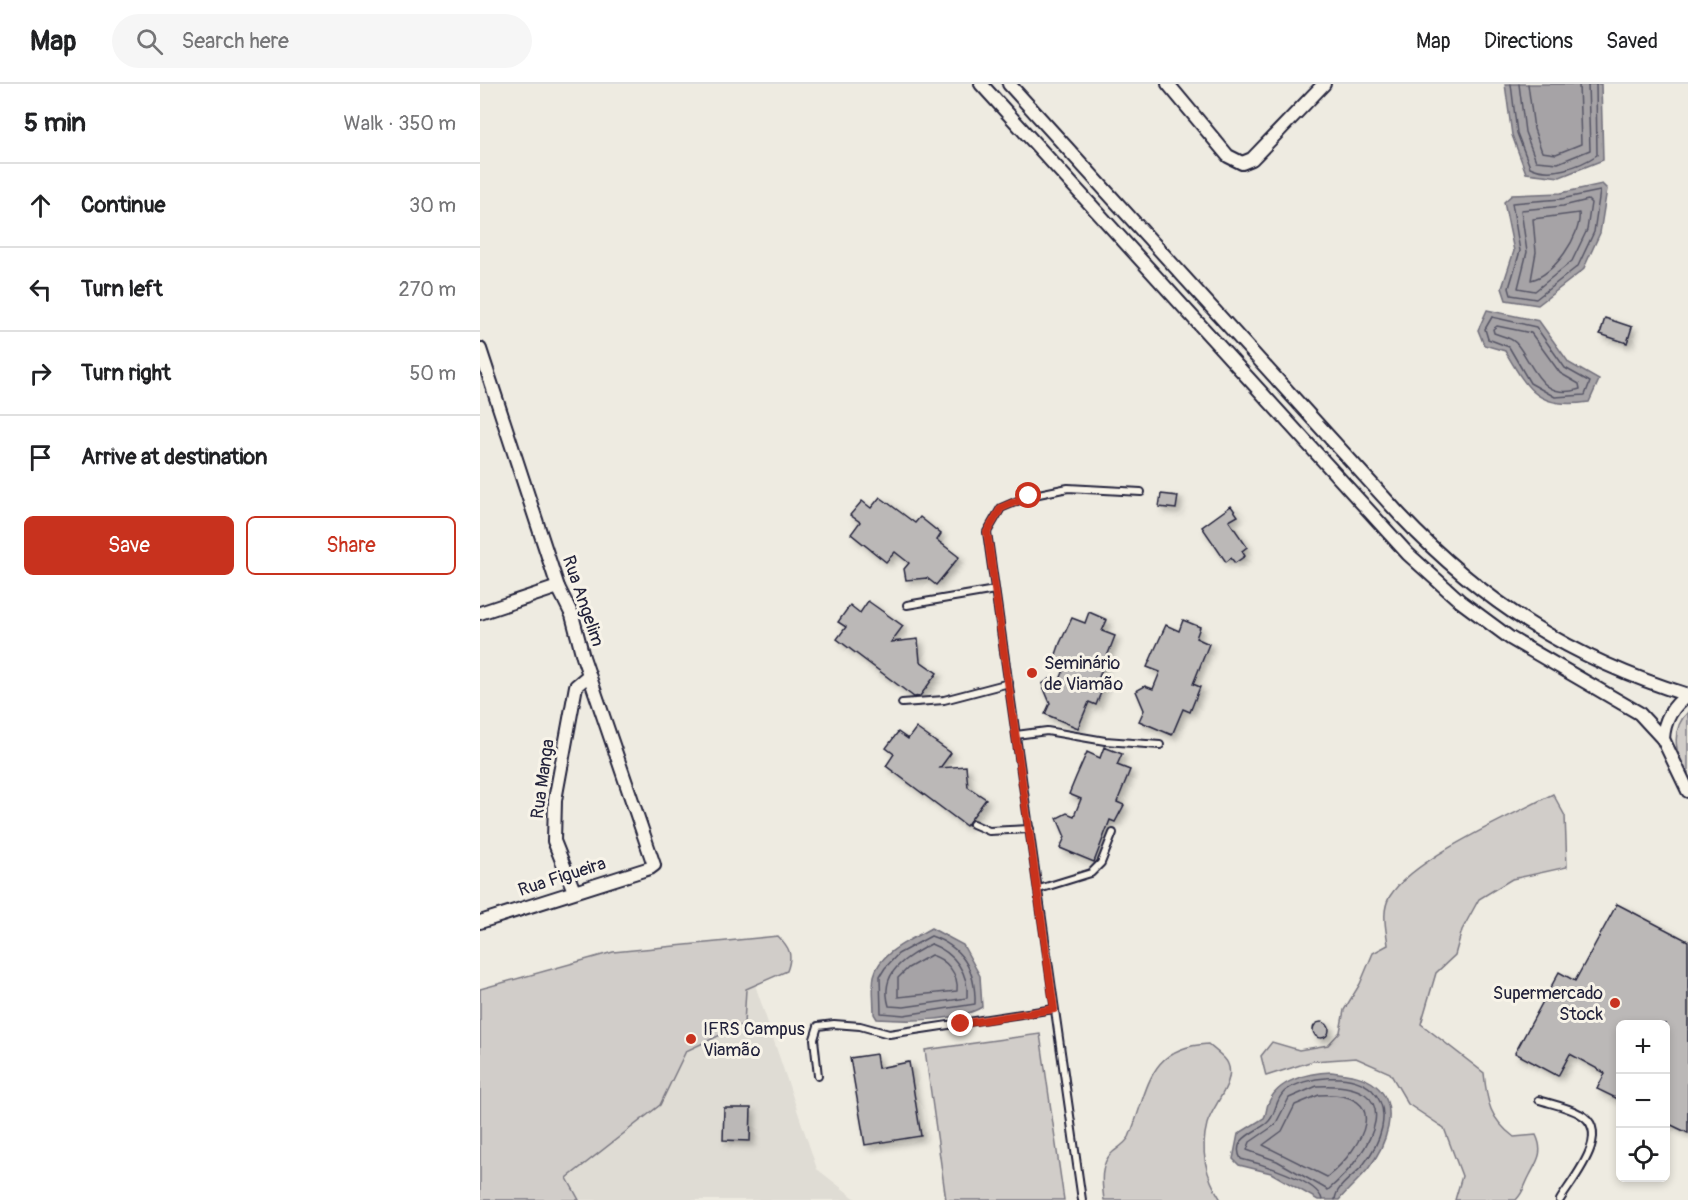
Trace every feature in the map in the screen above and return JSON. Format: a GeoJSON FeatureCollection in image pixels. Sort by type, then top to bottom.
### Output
{"type":"FeatureCollection","features":[{"type":"Feature","properties":{"kind":"street"},"geometry":{"type":"LineString","coordinates":[[981,84],[1408,554],[1460,601],[1526,647],[1623,702],[1645,718],[1663,739],[1688,792]]}},
{"type":"Feature","properties":{"kind":"street"},"geometry":{"type":"LineString","coordinates":[[1009,84],[1368,480],[1448,562],[1515,615],[1591,659],[1688,695],[1671,711],[1663,739]]}},
{"type":"Feature","properties":{"kind":"street"},"geometry":{"type":"LineString","coordinates":[[1168,84],[1228,156],[1242,163],[1252,159],[1324,84]]}},
{"type":"Feature","properties":{"kind":"street"},"geometry":{"type":"LineString","coordinates":[[1119,237],[1134,223]]}},
{"type":"Feature","properties":{"kind":"street","name":"Rua Angelim"},"geometry":{"type":"LineString","coordinates":[[480,349],[558,587],[572,615],[589,675],[654,865]]}},
{"type":"Feature","properties":{"kind":"street"},"geometry":{"type":"LineString","coordinates":[[1353,494],[1368,480]]}},
{"type":"Feature","properties":{"kind":"street"},"geometry":{"type":"LineString","coordinates":[[480,613],[558,587]]}},
{"type":"Feature","properties":{"kind":"street","name":"Rua Manga"},"geometry":{"type":"LineString","coordinates":[[574,891],[554,841],[555,800],[576,686],[589,675]]}},
{"type":"Feature","properties":{"kind":"street","name":"Rua Figueira"},"geometry":{"type":"LineString","coordinates":[[480,922],[654,865]]}},
{"type":"Feature","properties":{"kind":"lane"},"geometry":{"type":"LineString","coordinates":[[1082,1200],[987,532],[1001,508],[1029,496],[1068,488],[1141,492]]}},
{"type":"Feature","properties":{"kind":"lane"},"geometry":{"type":"LineString","coordinates":[[907,605],[995,590]]}},
{"type":"Feature","properties":{"kind":"lane"},"geometry":{"type":"LineString","coordinates":[[902,703],[935,701],[1009,682]]}},
{"type":"Feature","properties":{"kind":"lane"},"geometry":{"type":"LineString","coordinates":[[1016,735],[1047,731],[1105,741],[1160,745]]}},
{"type":"Feature","properties":{"kind":"lane"},"geometry":{"type":"LineString","coordinates":[[973,824],[989,831],[1030,828]]}},
{"type":"Feature","properties":{"kind":"lane"},"geometry":{"type":"LineString","coordinates":[[1039,889],[1091,873],[1101,863],[1113,833]]}},
{"type":"Feature","properties":{"kind":"lane"},"geometry":{"type":"LineString","coordinates":[[818,1076],[814,1040],[818,1026],[834,1024],[860,1026],[889,1034],[1054,1009]]}},
{"type":"Feature","properties":{"kind":"lane"},"geometry":{"type":"LineString","coordinates":[[1539,1100],[1580,1113],[1593,1132],[1591,1150],[1560,1200]]}},
{"type":"Feature","properties":{"kind":"shaded area"},"geometry":{"type":"Polygon","coordinates":[[[1688,712],[1688,778],[1680,761],[1676,735],[1682,719],[1688,712]]]}},
{"type":"Feature","properties":{"kind":"shaded area"},"geometry":{"type":"Polygon","coordinates":[[[1553,794],[1565,816],[1567,867],[1512,879],[1479,899],[1462,930],[1455,955],[1436,973],[1421,1024],[1484,1073],[1488,1102],[1500,1124],[1514,1137],[1536,1135],[1540,1146],[1538,1160],[1516,1200],[1455,1200],[1462,1176],[1444,1128],[1408,1104],[1390,1073],[1356,1058],[1313,1061],[1266,1076],[1261,1056],[1272,1042],[1299,1050],[1328,1045],[1340,1032],[1344,1010],[1360,984],[1373,953],[1388,945],[1385,920],[1387,902],[1402,882],[1420,867],[1465,839],[1553,794]]]}},
{"type":"Feature","properties":{"kind":"shaded area"},"geometry":{"type":"Polygon","coordinates":[[[778,936],[789,952],[790,960],[787,971],[746,989],[744,1024],[686,1051],[660,1105],[567,1178],[579,1200],[480,1200],[480,989],[613,952],[778,936]]]}},
{"type":"Feature","properties":{"kind":"shaded area","name":"IFRS Campus Viamão"},"geometry":{"type":"Polygon","coordinates":[[[739,937],[817,1169],[857,1200],[480,1200],[480,1141],[739,937]]]}},
{"type":"Feature","properties":{"kind":"shaded area"},"geometry":{"type":"Polygon","coordinates":[[[1040,1034],[1064,1200],[946,1200],[925,1050],[1040,1034]]]}},
{"type":"Feature","properties":{"kind":"shaded area"},"geometry":{"type":"Polygon","coordinates":[[[1208,1044],[1225,1059],[1230,1071],[1226,1086],[1207,1124],[1204,1144],[1208,1173],[1221,1200],[1104,1200],[1102,1174],[1105,1162],[1129,1137],[1153,1074],[1172,1053],[1188,1047],[1208,1044]]]}},
{"type":"Feature","properties":{"kind":"water"},"geometry":{"type":"Polygon","coordinates":[[[1505,84],[1601,84],[1603,160],[1560,177],[1526,173],[1512,135],[1505,84]]]}},
{"type":"Feature","properties":{"kind":"water"},"geometry":{"type":"Polygon","coordinates":[[[1602,184],[1607,189],[1600,233],[1583,270],[1538,305],[1506,300],[1502,288],[1514,251],[1504,202],[1512,195],[1561,193],[1602,184]]]}},
{"type":"Feature","properties":{"kind":"water"},"geometry":{"type":"Polygon","coordinates":[[[1487,310],[1539,321],[1569,363],[1599,380],[1589,402],[1572,404],[1546,400],[1529,387],[1505,351],[1484,345],[1478,330],[1487,310]]]}},
{"type":"Feature","properties":{"kind":"water"},"geometry":{"type":"Polygon","coordinates":[[[931,928],[963,945],[980,976],[982,1007],[945,1018],[877,1019],[874,1014],[873,990],[877,967],[889,953],[931,928]]]}},
{"type":"Feature","properties":{"kind":"water"},"geometry":{"type":"Polygon","coordinates":[[[1331,1072],[1360,1077],[1375,1085],[1388,1104],[1389,1115],[1385,1139],[1380,1150],[1365,1173],[1339,1200],[1318,1200],[1271,1173],[1239,1165],[1233,1159],[1238,1134],[1264,1118],[1268,1104],[1278,1089],[1303,1076],[1331,1072]]]}},
{"type":"Feature","properties":{"kind":"building"},"geometry":{"type":"Polygon","coordinates":[[[1605,318],[1632,327],[1627,343],[1600,334],[1605,318]]]}},
{"type":"Feature","properties":{"kind":"building"},"geometry":{"type":"Polygon","coordinates":[[[1161,494],[1178,496],[1176,509],[1159,507],[1161,494]]]}},
{"type":"Feature","properties":{"kind":"building"},"geometry":{"type":"Polygon","coordinates":[[[880,497],[915,523],[920,517],[941,534],[937,540],[959,557],[936,585],[927,578],[906,580],[904,569],[909,563],[895,552],[886,562],[851,534],[860,522],[850,515],[862,501],[871,508],[880,497]]]}},
{"type":"Feature","properties":{"kind":"building"},"geometry":{"type":"Polygon","coordinates":[[[1231,506],[1238,516],[1229,521],[1247,547],[1242,551],[1245,556],[1235,563],[1231,558],[1226,562],[1202,527],[1231,506]]]}},
{"type":"Feature","properties":{"kind":"building"},"geometry":{"type":"Polygon","coordinates":[[[868,601],[903,626],[891,642],[918,639],[920,661],[937,673],[920,696],[914,697],[837,639],[846,627],[838,622],[850,605],[860,613],[868,601]]]}},
{"type":"Feature","properties":{"kind":"building"},"geometry":{"type":"Polygon","coordinates":[[[1089,612],[1107,620],[1102,631],[1115,636],[1099,677],[1106,680],[1096,705],[1089,702],[1078,728],[1045,714],[1050,703],[1042,684],[1051,678],[1059,682],[1066,665],[1054,660],[1060,643],[1072,618],[1085,623],[1089,612]]]}},
{"type":"Feature","properties":{"kind":"building"},"geometry":{"type":"Polygon","coordinates":[[[1183,620],[1200,627],[1196,638],[1209,644],[1193,684],[1200,687],[1190,712],[1183,709],[1172,735],[1139,721],[1144,710],[1136,691],[1145,686],[1153,689],[1160,672],[1147,667],[1166,625],[1179,631],[1183,620]]]}},
{"type":"Feature","properties":{"kind":"building"},"geometry":{"type":"Polygon","coordinates":[[[916,728],[951,753],[940,768],[966,766],[968,787],[986,799],[966,826],[886,766],[894,754],[886,748],[898,732],[908,739],[916,728]]]}},
{"type":"Feature","properties":{"kind":"building"},"geometry":{"type":"Polygon","coordinates":[[[1104,747],[1122,754],[1117,765],[1130,770],[1117,802],[1124,805],[1115,822],[1110,820],[1094,862],[1060,848],[1065,837],[1057,818],[1067,813],[1074,816],[1081,799],[1069,794],[1076,777],[1087,752],[1100,758],[1104,747]]]}},
{"type":"Feature","properties":{"kind":"building","name":"Supermercado Stock"},"geometry":{"type":"Polygon","coordinates":[[[1617,904],[1688,941],[1688,1133],[1670,1124],[1670,1020],[1616,1020],[1616,1098],[1597,1089],[1605,1073],[1570,1054],[1558,1076],[1515,1053],[1559,972],[1575,981],[1617,904]]]}},
{"type":"Feature","properties":{"kind":"building"},"geometry":{"type":"Polygon","coordinates":[[[1321,1022],[1327,1024],[1329,1030],[1327,1036],[1321,1038],[1315,1036],[1313,1030],[1315,1024],[1321,1022]]]}},
{"type":"Feature","properties":{"kind":"building"},"geometry":{"type":"Polygon","coordinates":[[[876,1054],[878,1068],[909,1062],[921,1136],[865,1145],[850,1058],[876,1054]]]}},
{"type":"Feature","properties":{"kind":"building"},"geometry":{"type":"Polygon","coordinates":[[[724,1108],[751,1108],[750,1141],[723,1140],[724,1108]]]}},
{"type":"Feature","properties":{"kind":"place","name":"Seminário de Viamão"},"geometry":{"type":"Point","coordinates":[1032,673]}},
{"type":"Feature","properties":{"kind":"place","name":"Supermercado Stock"},"geometry":{"type":"Point","coordinates":[1615,1003]}},
{"type":"Feature","properties":{"kind":"place","name":"IFRS Campus Viamão"},"geometry":{"type":"Point","coordinates":[691,1039]}},
{"type":"Feature","properties":{"kind":"route"},"geometry":{"type":"LineString","coordinates":[[961,1024],[1054,1009],[1039,889],[987,532],[1001,508],[1029,496]]}}]}
